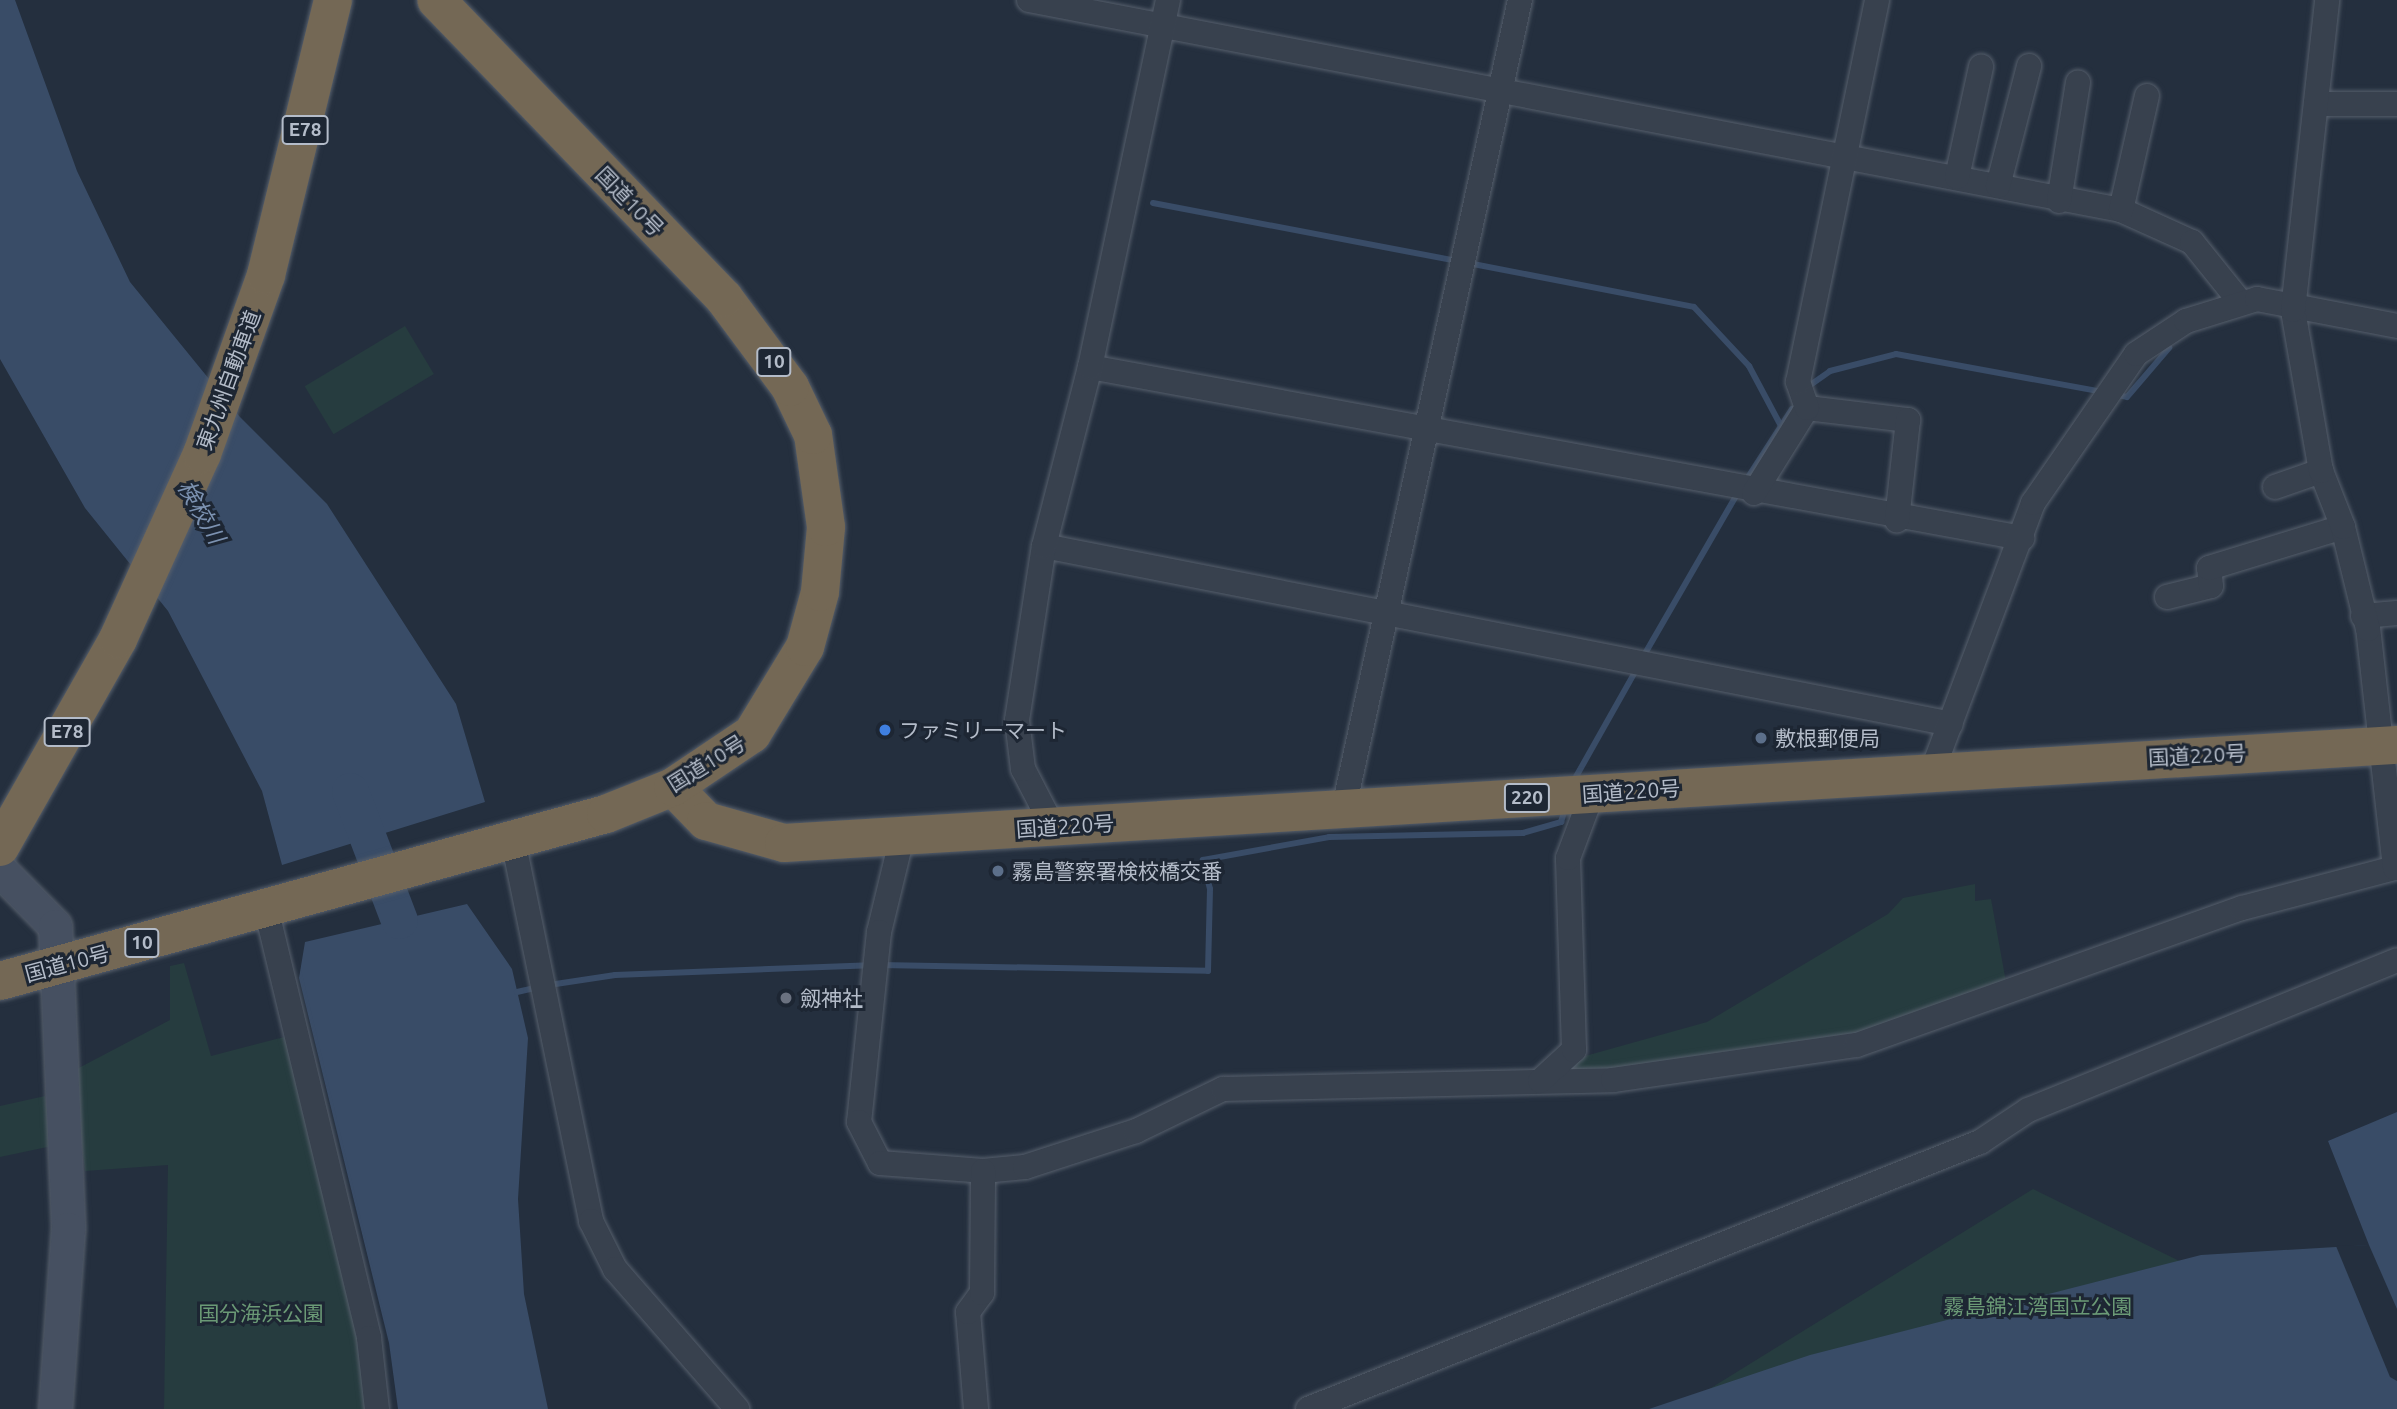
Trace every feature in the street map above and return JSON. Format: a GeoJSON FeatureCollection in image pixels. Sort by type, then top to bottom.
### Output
{"type":"FeatureCollection","features":[{"type":"Feature","properties":{"kind":"highway","name":"東九州自動車道"},"geometry":{"type":"LineString","coordinates":[[262,256],[314,0]]}},
{"type":"Feature","properties":{"kind":"highway","name":"東九州自動車道"},"geometry":{"type":"LineString","coordinates":[[4,826],[110,636],[199,417],[262,256],[333,0]]}},
{"type":"Feature","properties":{"kind":"highway","name":"国道10号"},"geometry":{"type":"LineString","coordinates":[[19,978],[505,842],[674,787],[752,734],[805,647],[820,592],[826,527],[813,435],[790,387],[724,298],[436,0]]}},
{"type":"Feature","properties":{"kind":"highway","name":"国道220号"},"geometry":{"type":"LineString","coordinates":[[674,787],[706,821],[737,833],[784,843],[1592,794],[1933,769],[2389,745]]}},
{"type":"Feature","properties":{"kind":"street"},"geometry":{"type":"LineString","coordinates":[[1029,0],[1499,94],[1846,160],[1957,177],[2059,201],[2122,210],[2192,242],[2241,303]]}},
{"type":"Feature","properties":{"kind":"street"},"geometry":{"type":"LineString","coordinates":[[1053,827],[1017,745],[1044,546],[1090,368],[1168,0]]}},
{"type":"Feature","properties":{"kind":"street"},"geometry":{"type":"LineString","coordinates":[[1344,807],[1429,434],[1520,0]]}},
{"type":"Feature","properties":{"kind":"street"},"geometry":{"type":"LineString","coordinates":[[1807,408],[1798,382],[1877,0]]}},
{"type":"Feature","properties":{"kind":"street"},"geometry":{"type":"LineString","coordinates":[[902,836],[879,932],[874,972],[858,1110],[864,1140],[880,1163],[983,1171],[1025,1167],[1136,1131],[1223,1089],[1613,1080],[1857,1045],[2242,908],[2396,872],[2389,745],[2343,527],[2321,471],[2293,310],[2327,0]]}},
{"type":"Feature","properties":{"kind":"street"},"geometry":{"type":"LineString","coordinates":[[1998,186],[2029,66]]}},
{"type":"Feature","properties":{"kind":"street"},"geometry":{"type":"LineString","coordinates":[[1957,177],[1981,67]]}},
{"type":"Feature","properties":{"kind":"street"},"geometry":{"type":"LineString","coordinates":[[2059,201],[2078,83]]}},
{"type":"Feature","properties":{"kind":"street"},"geometry":{"type":"LineString","coordinates":[[2122,210],[2147,96]]}},
{"type":"Feature","properties":{"kind":"street"},"geometry":{"type":"LineString","coordinates":[[2316,104],[2397,104]]}},
{"type":"Feature","properties":{"kind":"street"},"geometry":{"type":"LineString","coordinates":[[1933,769],[2034,503],[2136,354],[2186,321],[2241,303],[2268,298],[2293,310],[2349,313],[2397,326]]}},
{"type":"Feature","properties":{"kind":"street"},"geometry":{"type":"LineString","coordinates":[[1090,368],[1754,494],[1897,520],[2022,538]]}},
{"type":"Feature","properties":{"kind":"street"},"geometry":{"type":"LineString","coordinates":[[1754,494],[1807,408]]}},
{"type":"Feature","properties":{"kind":"street"},"geometry":{"type":"LineString","coordinates":[[1807,408],[1908,420],[1897,520]]}},
{"type":"Feature","properties":{"kind":"street"},"geometry":{"type":"LineString","coordinates":[[2275,487],[2321,471]]}},
{"type":"Feature","properties":{"kind":"street"},"geometry":{"type":"LineString","coordinates":[[2167,597],[2211,586],[2209,568],[2343,527]]}},
{"type":"Feature","properties":{"kind":"street"},"geometry":{"type":"LineString","coordinates":[[1044,546],[1389,610],[1951,724]]}},
{"type":"Feature","properties":{"kind":"street"},"geometry":{"type":"LineString","coordinates":[[2363,616],[2397,612]]}},
{"type":"Feature","properties":{"kind":"street"},"geometry":{"type":"LineString","coordinates":[[1540,1081],[1574,1050],[1569,858],[1592,794]]}},
{"type":"Feature","properties":{"kind":"street"},"geometry":{"type":"LineString","coordinates":[[505,842],[536,947],[592,1221],[604,1251],[737,1409]]}},
{"type":"Feature","properties":{"kind":"street"},"geometry":{"type":"LineString","coordinates":[[0,870],[55,926],[19,978],[68,1144],[55,1409]]}},
{"type":"Feature","properties":{"kind":"street"},"geometry":{"type":"LineString","coordinates":[[275,906],[369,1338],[377,1409]]}},
{"type":"Feature","properties":{"kind":"street"},"geometry":{"type":"LineString","coordinates":[[1308,1409],[1980,1142],[2028,1110],[2397,960]]}},
{"type":"Feature","properties":{"kind":"street"},"geometry":{"type":"LineString","coordinates":[[976,1409],[968,1312],[982,1293],[983,1171]]}},
{"type":"Feature","properties":{"kind":"green space"},"geometry":{"type":"Polygon","coordinates":[[[405,326],[434,374],[334,434],[305,386],[405,326]]]}},
{"type":"Feature","properties":{"kind":"green space"},"geometry":{"type":"Polygon","coordinates":[[[1975,884],[1975,901],[1991,899],[2006,982],[1921,1017],[1796,1050],[1565,1074],[1578,1058],[1707,1022],[1888,914],[1903,898],[1975,884]]]}},
{"type":"Feature","properties":{"kind":"green space","name":"国分海浜公園"},"geometry":{"type":"Polygon","coordinates":[[[184,963],[211,1056],[288,1036],[347,1278],[369,1409],[164,1409],[168,1165],[85,1171],[73,1071],[170,1020],[170,966],[184,963]]]}},
{"type":"Feature","properties":{"kind":"green space"},"geometry":{"type":"Polygon","coordinates":[[[45,1096],[52,1146],[0,1157],[0,1106],[45,1096]]]}},
{"type":"Feature","properties":{"kind":"green space","name":"霧島錦江湾国立公園"},"geometry":{"type":"Polygon","coordinates":[[[2033,1189],[2397,1368],[2397,1409],[1677,1409],[2033,1189]]]}},
{"type":"Feature","properties":{"kind":"water"},"geometry":{"type":"Polygon","coordinates":[[[0,0],[15,0],[77,171],[130,282],[240,417],[327,504],[456,704],[485,802],[282,865],[262,791],[168,611],[85,508],[0,359],[0,0]]]}},
{"type":"Feature","properties":{"kind":"water"},"geometry":{"type":"Polygon","coordinates":[[[467,904],[512,969],[528,1038],[518,1199],[524,1294],[548,1409],[398,1409],[389,1343],[299,978],[305,942],[467,904]]]}},
{"type":"Feature","properties":{"kind":"water","name":"霧島錦江湾国立公園"},"geometry":{"type":"Polygon","coordinates":[[[2397,1112],[2397,1409],[1649,1409],[1810,1355],[2201,1255],[2369,1245],[2328,1141],[2397,1112]]]}},
{"type":"Feature","properties":{"kind":"pier"},"geometry":{"type":"Polygon","coordinates":[[[2369,1245],[2397,1309],[2397,1381],[2390,1377],[2336,1246],[2369,1245]]]}},
{"type":"Feature","properties":{"kind":"waterway"},"geometry":{"type":"LineString","coordinates":[[1153,203],[1457,261]]}},
{"type":"Feature","properties":{"kind":"waterway"},"geometry":{"type":"LineString","coordinates":[[1468,263],[1694,307],[1749,366],[1781,426]]}},
{"type":"Feature","properties":{"kind":"waterway"},"geometry":{"type":"LineString","coordinates":[[2117,395],[2127,397],[2169,348]]}},
{"type":"Feature","properties":{"kind":"waterway"},"geometry":{"type":"LineString","coordinates":[[1806,388],[1830,371],[1896,354],[2103,392]]}},
{"type":"Feature","properties":{"kind":"waterway"},"geometry":{"type":"LineString","coordinates":[[1745,482],[1792,409]]}},
{"type":"Feature","properties":{"kind":"waterway"},"geometry":{"type":"LineString","coordinates":[[1643,657],[1739,491]]}},
{"type":"Feature","properties":{"kind":"waterway"},"geometry":{"type":"LineString","coordinates":[[1573,782],[1636,670]]}},
{"type":"Feature","properties":{"kind":"waterway","name":"検校川"},"geometry":{"type":"LineString","coordinates":[[350,791],[399,920]]}},
{"type":"Feature","properties":{"kind":"waterway"},"geometry":{"type":"LineString","coordinates":[[880,965],[1208,971],[1210,889],[1203,860],[1329,837],[1523,833],[1561,822],[1565,809]]}},
{"type":"Feature","properties":{"kind":"waterway"},"geometry":{"type":"LineString","coordinates":[[549,985],[615,975],[870,965]]}},
{"type":"Feature","properties":{"kind":"waterway"},"geometry":{"type":"LineString","coordinates":[[517,992],[538,987]]}},
{"type":"Feature","properties":{"kind":"place","name":"ファミリーマート"},"geometry":{"type":"Point","coordinates":[885,730]}},
{"type":"Feature","properties":{"kind":"place","name":"敷根郵便局"},"geometry":{"type":"Point","coordinates":[1761,738]}},
{"type":"Feature","properties":{"kind":"place","name":"霧島警察署検校橋交番"},"geometry":{"type":"Point","coordinates":[998,871]}},
{"type":"Feature","properties":{"kind":"place","name":"劔神社"},"geometry":{"type":"Point","coordinates":[786,998]}}]}
